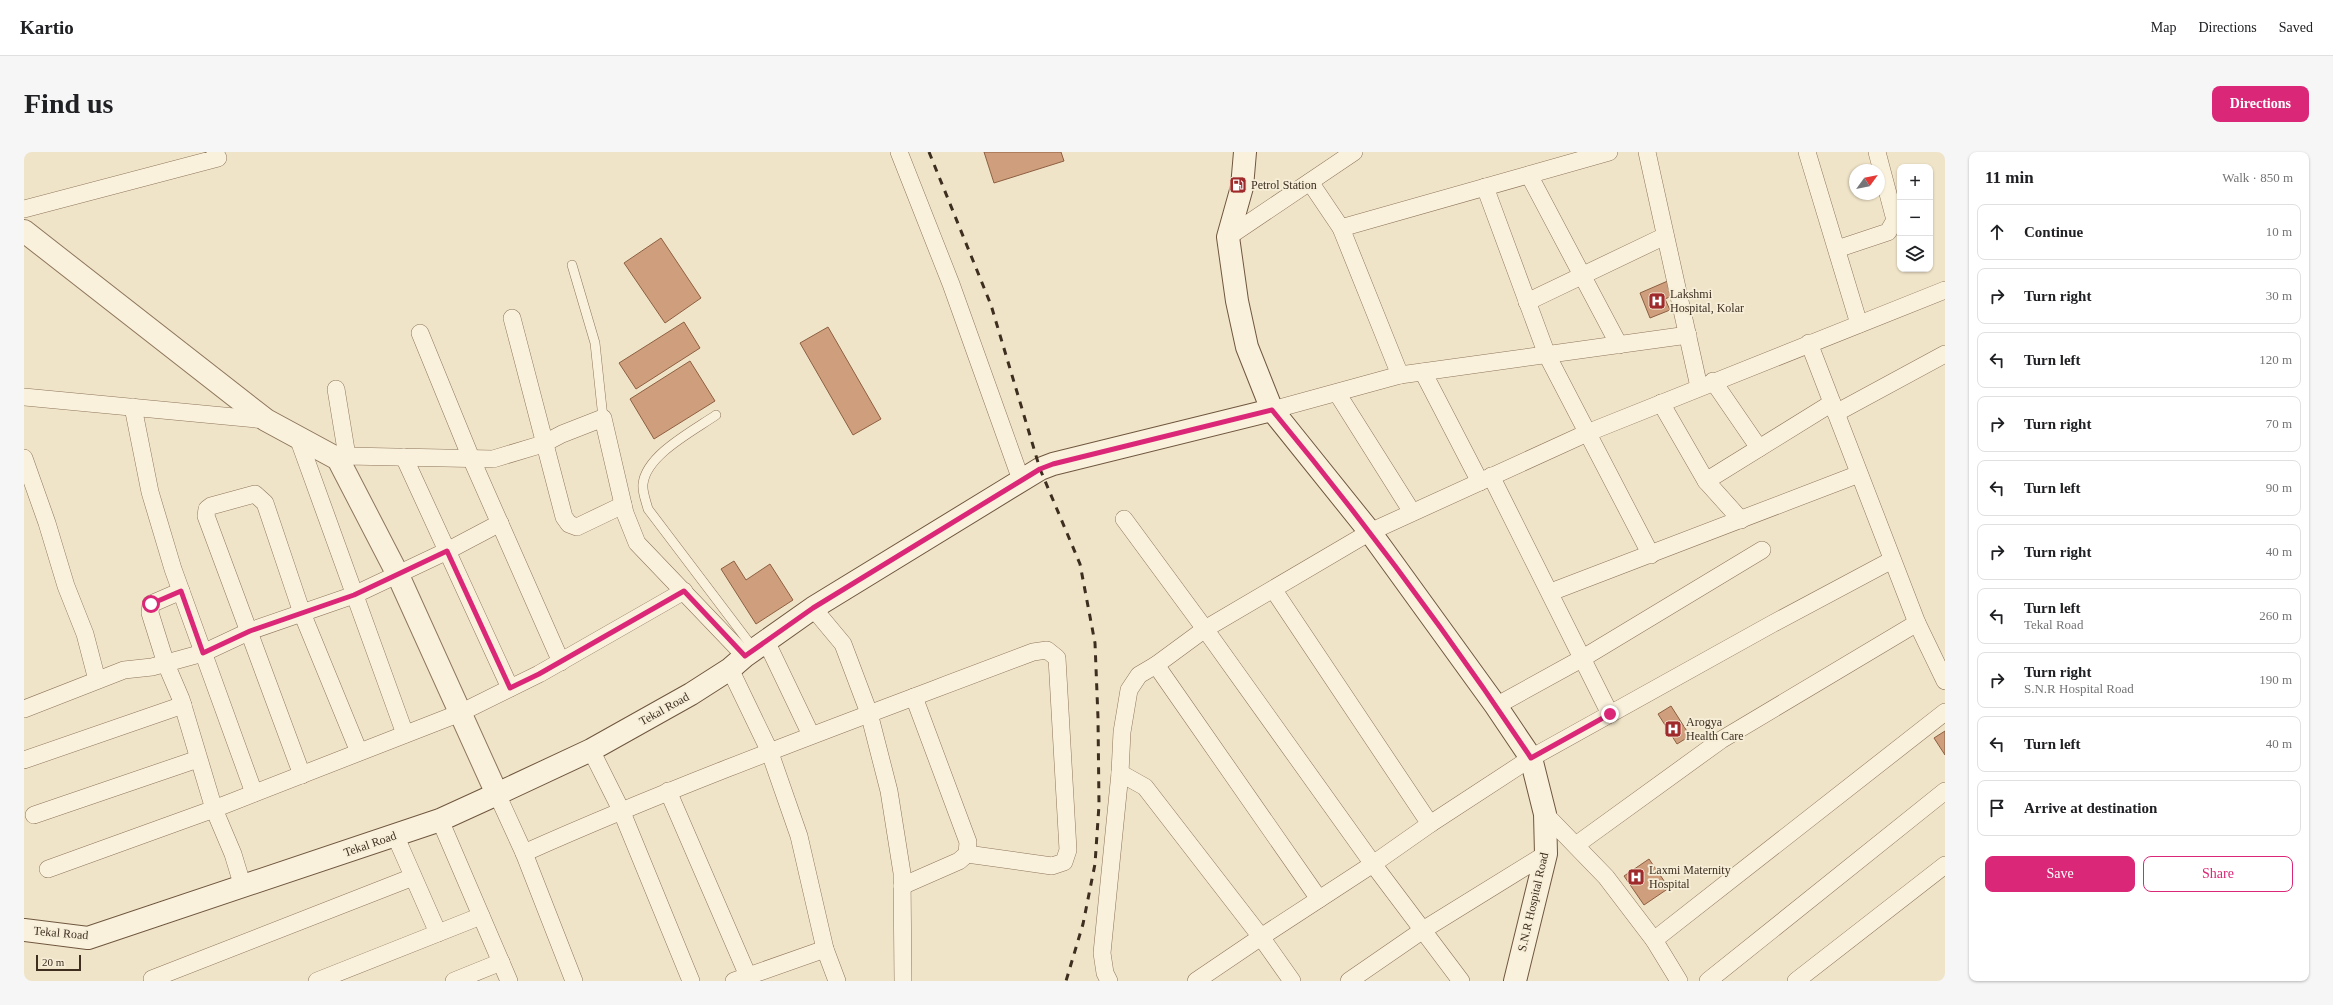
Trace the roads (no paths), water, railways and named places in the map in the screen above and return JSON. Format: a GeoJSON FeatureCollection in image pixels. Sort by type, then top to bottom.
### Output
{"type":"FeatureCollection","features":[{"type":"Feature","properties":{"kind":"main road","name":"S.N.R Hospital Road"},"geometry":{"type":"LineString","coordinates":[[1245,152],[1242,187],[1228,237],[1237,301],[1247,347],[1272,410],[1370,532],[1496,706],[1531,758],[1545,814],[1546,854],[1515,981]]}},
{"type":"Feature","properties":{"kind":"main road"},"geometry":{"type":"LineString","coordinates":[[24,231],[266,420],[343,457],[397,573],[496,794]]}},
{"type":"Feature","properties":{"kind":"main road","name":"Tekal Road"},"geometry":{"type":"LineString","coordinates":[[24,930],[88,938],[440,820],[591,750],[691,694],[813,608],[1021,480],[1053,464],[1272,410]]}},
{"type":"Feature","properties":{"kind":"street"},"geometry":{"type":"LineString","coordinates":[[899,152],[951,284],[1021,480]]}},
{"type":"Feature","properties":{"kind":"street"},"geometry":{"type":"LineString","coordinates":[[1228,237],[1354,152]]}},
{"type":"Feature","properties":{"kind":"street"},"geometry":{"type":"LineString","coordinates":[[1341,228],[1609,152]]}},
{"type":"Feature","properties":{"kind":"street"},"geometry":{"type":"LineString","coordinates":[[1647,152],[1688,336],[1706,384],[1759,448]]}},
{"type":"Feature","properties":{"kind":"street"},"geometry":{"type":"LineString","coordinates":[[1807,152],[1860,324]]}},
{"type":"Feature","properties":{"kind":"street"},"geometry":{"type":"LineString","coordinates":[[1837,249],[1888,232],[1894,226],[1896,220],[1877,152]]}},
{"type":"Feature","properties":{"kind":"street"},"geometry":{"type":"LineString","coordinates":[[24,210],[221,154]]}},
{"type":"Feature","properties":{"kind":"street"},"geometry":{"type":"LineString","coordinates":[[1529,175],[1619,345]]}},
{"type":"Feature","properties":{"kind":"street"},"geometry":{"type":"LineString","coordinates":[[1310,182],[1341,228],[1400,375]]}},
{"type":"Feature","properties":{"kind":"street"},"geometry":{"type":"LineString","coordinates":[[1485,187],[1547,355],[1651,555]]}},
{"type":"Feature","properties":{"kind":"street"},"geometry":{"type":"LineString","coordinates":[[1527,302],[1665,236]]}},
{"type":"Feature","properties":{"kind":"street"},"geometry":{"type":"LineString","coordinates":[[1109,981],[1105,973],[1102,953],[1120,773],[1122,732],[1129,690],[1139,675],[1156,665],[1205,629],[1370,532],[1587,433],[1706,384],[1945,290]]}},
{"type":"Feature","properties":{"kind":"street"},"geometry":{"type":"LineString","coordinates":[[512,318],[543,444],[564,517],[569,524],[577,527],[623,505]]}},
{"type":"Feature","properties":{"kind":"street"},"geometry":{"type":"LineString","coordinates":[[420,333],[471,458],[561,662]]}},
{"type":"Feature","properties":{"kind":"street"},"geometry":{"type":"LineString","coordinates":[[1272,410],[1400,375],[1688,336]]}},
{"type":"Feature","properties":{"kind":"street"},"geometry":{"type":"LineString","coordinates":[[1809,343],[1917,623],[1943,673]]}},
{"type":"Feature","properties":{"kind":"street"},"geometry":{"type":"LineString","coordinates":[[1706,481],[1759,448],[1834,408],[1945,354]]}},
{"type":"Feature","properties":{"kind":"street"},"geometry":{"type":"LineString","coordinates":[[1423,372],[1551,592],[1610,714]]}},
{"type":"Feature","properties":{"kind":"street"},"geometry":{"type":"LineString","coordinates":[[336,389],[343,457],[493,459],[543,444],[562,434],[603,418],[623,505],[637,543],[749,654],[811,735]]}},
{"type":"Feature","properties":{"kind":"street"},"geometry":{"type":"LineString","coordinates":[[1337,392],[1412,512]]}},
{"type":"Feature","properties":{"kind":"street"},"geometry":{"type":"LineString","coordinates":[[24,398],[266,420]]}},
{"type":"Feature","properties":{"kind":"street"},"geometry":{"type":"LineString","coordinates":[[1661,403],[1706,481],[1741,520]]}},
{"type":"Feature","properties":{"kind":"street"},"geometry":{"type":"LineString","coordinates":[[133,407],[150,492],[181,591],[254,794]]}},
{"type":"Feature","properties":{"kind":"street"},"geometry":{"type":"LineString","coordinates":[[297,435],[405,734]]}},
{"type":"Feature","properties":{"kind":"street"},"geometry":{"type":"LineString","coordinates":[[404,457],[510,688]]}},
{"type":"Feature","properties":{"kind":"street"},"geometry":{"type":"LineString","coordinates":[[24,458],[47,523],[66,586],[85,634],[97,680]]}},
{"type":"Feature","properties":{"kind":"street"},"geometry":{"type":"LineString","coordinates":[[1551,592],[1651,555],[1859,474]]}},
{"type":"Feature","properties":{"kind":"street"},"geometry":{"type":"LineString","coordinates":[[302,775],[250,631],[206,516],[207,509],[211,506],[255,494],[265,504],[302,613],[359,752]]}},
{"type":"Feature","properties":{"kind":"street"},"geometry":{"type":"LineString","coordinates":[[1124,519],[1205,629],[1373,864],[1461,981]]}},
{"type":"Feature","properties":{"kind":"street"},"geometry":{"type":"LineString","coordinates":[[24,709],[124,670],[166,664],[203,653],[250,631],[354,595],[397,573],[447,551],[500,523]]}},
{"type":"Feature","properties":{"kind":"street"},"geometry":{"type":"LineString","coordinates":[[1496,706],[1583,658],[1762,550]]}},
{"type":"Feature","properties":{"kind":"street"},"geometry":{"type":"LineString","coordinates":[[1196,981],[1531,758],[1892,560]]}},
{"type":"Feature","properties":{"kind":"street"},"geometry":{"type":"LineString","coordinates":[[1273,589],[1430,824]]}},
{"type":"Feature","properties":{"kind":"street"},"geometry":{"type":"LineString","coordinates":[[181,591],[151,604],[150,613],[166,664],[183,705],[214,809],[233,854],[243,887]]}},
{"type":"Feature","properties":{"kind":"street"},"geometry":{"type":"LineString","coordinates":[[48,869],[254,794],[460,712],[561,662],[684,591]]}},
{"type":"Feature","properties":{"kind":"street"},"geometry":{"type":"LineString","coordinates":[[813,608],[843,644],[869,713],[889,791],[902,873],[903,981]]}},
{"type":"Feature","properties":{"kind":"street"},"geometry":{"type":"LineString","coordinates":[[1576,845],[1721,740],[1917,623]]}},
{"type":"Feature","properties":{"kind":"street"},"geometry":{"type":"LineString","coordinates":[[524,854],[621,810],[769,750],[1033,652],[1047,650],[1057,658],[1068,850],[1064,862],[1052,866],[967,854]]}},
{"type":"Feature","properties":{"kind":"street"},"geometry":{"type":"LineString","coordinates":[[749,654],[769,750],[799,836],[825,949],[837,981]]}},
{"type":"Feature","properties":{"kind":"street"},"geometry":{"type":"LineString","coordinates":[[1156,665],[1319,899]]}},
{"type":"Feature","properties":{"kind":"street"},"geometry":{"type":"LineString","coordinates":[[902,886],[959,861],[967,854],[968,842],[914,697]]}},
{"type":"Feature","properties":{"kind":"street"},"geometry":{"type":"LineString","coordinates":[[24,760],[183,705]]}},
{"type":"Feature","properties":{"kind":"street"},"geometry":{"type":"LineString","coordinates":[[1654,940],[1945,712]]}},
{"type":"Feature","properties":{"kind":"street"},"geometry":{"type":"LineString","coordinates":[[591,750],[621,810],[691,981]]}},
{"type":"Feature","properties":{"kind":"street"},"geometry":{"type":"LineString","coordinates":[[34,815],[198,759]]}},
{"type":"Feature","properties":{"kind":"street"},"geometry":{"type":"LineString","coordinates":[[1120,773],[1145,787],[1150,793],[1261,937],[1292,981]]}},
{"type":"Feature","properties":{"kind":"street"},"geometry":{"type":"LineString","coordinates":[[668,791],[741,978],[825,949]]}},
{"type":"Feature","properties":{"kind":"street"},"geometry":{"type":"LineString","coordinates":[[1708,981],[1945,791]]}},
{"type":"Feature","properties":{"kind":"street"},"geometry":{"type":"LineString","coordinates":[[496,794],[524,854],[574,981]]}},
{"type":"Feature","properties":{"kind":"street"},"geometry":{"type":"LineString","coordinates":[[1545,814],[1606,877],[1654,940],[1679,981]]}},
{"type":"Feature","properties":{"kind":"street"},"geometry":{"type":"LineString","coordinates":[[440,820],[509,981]]}},
{"type":"Feature","properties":{"kind":"street"},"geometry":{"type":"LineString","coordinates":[[395,835],[438,933]]}},
{"type":"Feature","properties":{"kind":"street"},"geometry":{"type":"LineString","coordinates":[[1349,981],[1423,930],[1546,854]]}},
{"type":"Feature","properties":{"kind":"street"},"geometry":{"type":"LineString","coordinates":[[1796,981],[1945,865]]}},
{"type":"Feature","properties":{"kind":"street"},"geometry":{"type":"LineString","coordinates":[[152,979],[413,877]]}},
{"type":"Feature","properties":{"kind":"street"},"geometry":{"type":"LineString","coordinates":[[317,981],[481,916]]}},
{"type":"Feature","properties":{"kind":"street"},"geometry":{"type":"LineString","coordinates":[[454,981],[501,962]]}},
{"type":"Feature","properties":{"kind":"lane"},"geometry":{"type":"LineString","coordinates":[[572,265],[595,343],[603,418]]}},
{"type":"Feature","properties":{"kind":"lane"},"geometry":{"type":"LineString","coordinates":[[716,415],[652,462],[643,484],[644,498],[648,509],[749,654]]}},
{"type":"Feature","properties":{"kind":"railway"},"geometry":{"type":"LineString","coordinates":[[929,152],[991,305],[1040,469],[1080,564],[1095,643],[1099,805],[1095,864],[1083,924],[1066,981]]}},
{"type":"Feature","properties":{"kind":"place","name":"Petrol Station"},"geometry":{"type":"Point","coordinates":[1238,185]}},
{"type":"Feature","properties":{"kind":"place","name":"Lakshmi Hospital, Kolar"},"geometry":{"type":"Point","coordinates":[1657,301]}},
{"type":"Feature","properties":{"kind":"place","name":"Arogya Health Care"},"geometry":{"type":"Point","coordinates":[1673,729]}},
{"type":"Feature","properties":{"kind":"place","name":"Laxmi Maternity Hospital"},"geometry":{"type":"Point","coordinates":[1636,877]}}]}
